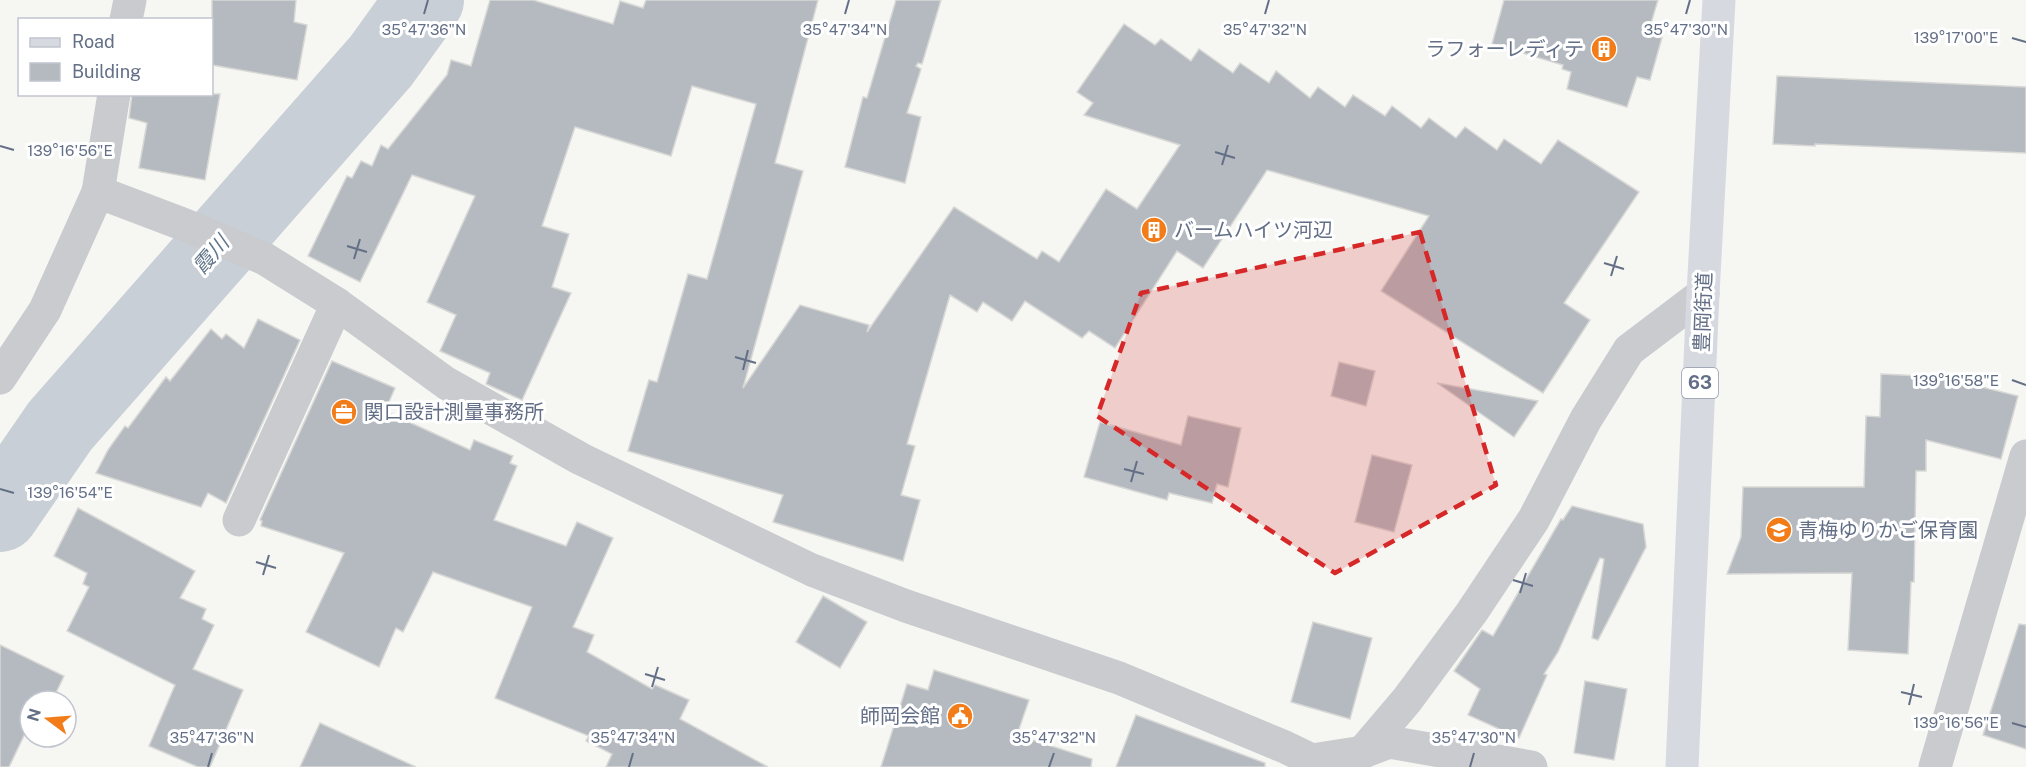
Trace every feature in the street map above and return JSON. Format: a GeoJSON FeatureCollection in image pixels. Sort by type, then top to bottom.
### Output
{"type":"FeatureCollection","features":[{"type":"Feature","properties":{"kind":"main road","name":"豊岡街道"},"geometry":{"type":"LineString","coordinates":[[1682,767],[1703,294],[1719,0]]}},
{"type":"Feature","properties":{"kind":"street"},"geometry":{"type":"LineString","coordinates":[[126,18],[130,0]]}},
{"type":"Feature","properties":{"kind":"street"},"geometry":{"type":"LineString","coordinates":[[0,378],[45,310],[98,192],[114,96]]}},
{"type":"Feature","properties":{"kind":"street"},"geometry":{"type":"LineString","coordinates":[[98,192],[193,228],[257,256],[337,304],[456,389],[581,459],[812,570],[906,606],[1119,678],[1312,760],[1354,760],[1389,742],[1531,767]]}},
{"type":"Feature","properties":{"kind":"street"},"geometry":{"type":"LineString","coordinates":[[1354,760],[1407,700],[1479,603],[1534,519],[1586,419],[1629,350],[1703,294]]}},
{"type":"Feature","properties":{"kind":"street"},"geometry":{"type":"LineString","coordinates":[[239,520],[337,304]]}},
{"type":"Feature","properties":{"kind":"street"},"geometry":{"type":"LineString","coordinates":[[1935,767],[2026,456]]}},
{"type":"Feature","properties":{"kind":"highlighted area"},"geometry":{"type":"Polygon","coordinates":[[[1420,232],[1496,485],[1335,573],[1097,416],[1141,293],[1420,232]]]}},
{"type":"Feature","properties":{"kind":"building"},"geometry":{"type":"Polygon","coordinates":[[[212,0],[296,0],[294,22],[307,25],[297,80],[213,65],[212,0]]]}},
{"type":"Feature","properties":{"kind":"building"},"geometry":{"type":"Polygon","coordinates":[[[490,0],[533,0],[613,24],[620,1],[643,8],[646,0],[818,0],[775,163],[803,171],[743,388],[800,305],[869,325],[867,332],[954,207],[1037,259],[1042,251],[1059,262],[1106,189],[1137,209],[1180,145],[1084,115],[1093,103],[1077,92],[1124,24],[1155,45],[1161,39],[1191,61],[1199,49],[1233,73],[1240,63],[1269,83],[1276,71],[1310,98],[1318,87],[1345,107],[1353,95],[1385,116],[1392,106],[1421,128],[1429,118],[1456,138],[1465,127],[1497,150],[1504,139],[1541,164],[1558,140],[1639,192],[1564,303],[1590,320],[1543,393],[1381,291],[1429,216],[1267,170],[1203,268],[1177,251],[1115,348],[1089,331],[1082,338],[1025,301],[1012,321],[983,302],[977,312],[950,295],[907,444],[915,446],[901,495],[920,500],[903,561],[773,522],[783,495],[628,451],[649,380],[657,382],[688,274],[707,279],[756,104],[692,86],[671,156],[575,127],[542,226],[569,234],[552,287],[571,293],[522,400],[486,384],[490,373],[440,351],[456,315],[427,302],[475,196],[412,175],[360,282],[308,256],[347,176],[352,178],[361,161],[372,166],[381,145],[388,149],[447,75],[451,60],[471,66],[490,0]]]}},
{"type":"Feature","properties":{"kind":"building"},"geometry":{"type":"Polygon","coordinates":[[[896,0],[941,0],[922,64],[918,63],[916,66],[921,69],[907,113],[921,117],[905,183],[845,167],[863,97],[867,98],[896,0]]]}},
{"type":"Feature","properties":{"kind":"building","name":"ラフォーレディテ"},"geometry":{"type":"Polygon","coordinates":[[[1504,0],[1658,0],[1649,30],[1663,34],[1650,80],[1637,77],[1627,107],[1567,89],[1571,72],[1562,69],[1563,65],[1492,44],[1504,0]]]}},
{"type":"Feature","properties":{"kind":"building"},"geometry":{"type":"Polygon","coordinates":[[[1777,76],[2026,87],[2026,153],[1773,144],[1777,76]]]}},
{"type":"Feature","properties":{"kind":"building"},"geometry":{"type":"Polygon","coordinates":[[[213,94],[220,94],[205,180],[139,168],[147,123],[129,118],[132,96],[213,96],[213,94]]]}},
{"type":"Feature","properties":{"kind":"building"},"geometry":{"type":"Polygon","coordinates":[[[258,319],[300,340],[226,503],[208,493],[201,507],[96,473],[108,450],[125,426],[128,428],[166,377],[170,381],[211,329],[222,339],[226,334],[244,348],[258,319]]]}},
{"type":"Feature","properties":{"kind":"building"},"geometry":{"type":"Polygon","coordinates":[[[332,361],[395,388],[385,411],[470,450],[474,440],[513,456],[510,463],[517,466],[494,520],[566,546],[577,522],[613,538],[573,627],[594,635],[587,652],[652,689],[655,685],[689,700],[680,719],[768,767],[606,767],[612,754],[586,741],[589,736],[495,698],[532,607],[433,572],[403,632],[396,628],[379,667],[306,632],[344,553],[261,526],[262,521],[260,520],[332,361]]]}},
{"type":"Feature","properties":{"kind":"building"},"geometry":{"type":"Polygon","coordinates":[[[1339,362],[1375,371],[1366,406],[1331,396],[1339,362]]]}},
{"type":"Feature","properties":{"kind":"building"},"geometry":{"type":"Polygon","coordinates":[[[1881,374],[1942,377],[2018,396],[2001,459],[1926,440],[1926,471],[1916,471],[1914,582],[1911,582],[1908,654],[1848,650],[1852,573],[1727,574],[1741,537],[1743,487],[1864,487],[1866,416],[1880,417],[1881,374]]]}},
{"type":"Feature","properties":{"kind":"building"},"geometry":{"type":"Polygon","coordinates":[[[1437,383],[1538,401],[1514,437],[1437,383]]]}},
{"type":"Feature","properties":{"kind":"building"},"geometry":{"type":"Polygon","coordinates":[[[1188,416],[1241,428],[1228,487],[1217,484],[1212,503],[1169,493],[1167,500],[1084,477],[1100,422],[1181,445],[1188,416]]]}},
{"type":"Feature","properties":{"kind":"building"},"geometry":{"type":"Polygon","coordinates":[[[1372,455],[1412,465],[1394,532],[1355,522],[1372,455]]]}},
{"type":"Feature","properties":{"kind":"building"},"geometry":{"type":"Polygon","coordinates":[[[1572,506],[1643,524],[1646,547],[1598,640],[1592,638],[1604,559],[1600,558],[1558,652],[1544,674],[1547,675],[1519,738],[1468,715],[1480,689],[1454,671],[1482,630],[1493,636],[1561,519],[1563,520],[1572,506]]]}},
{"type":"Feature","properties":{"kind":"building"},"geometry":{"type":"Polygon","coordinates":[[[78,508],[195,571],[180,598],[206,609],[202,619],[214,625],[193,669],[243,690],[210,767],[198,767],[149,746],[175,685],[67,631],[89,587],[83,584],[87,573],[54,556],[78,508]]]}},
{"type":"Feature","properties":{"kind":"building"},"geometry":{"type":"Polygon","coordinates":[[[823,596],[867,622],[840,668],[796,642],[823,596]]]}},
{"type":"Feature","properties":{"kind":"building"},"geometry":{"type":"Polygon","coordinates":[[[1313,622],[1372,638],[1350,719],[1291,702],[1313,622]]]}},
{"type":"Feature","properties":{"kind":"building"},"geometry":{"type":"Polygon","coordinates":[[[2019,624],[2026,625],[2026,749],[1983,735],[2019,624]]]}},
{"type":"Feature","properties":{"kind":"building"},"geometry":{"type":"Polygon","coordinates":[[[0,645],[64,676],[58,689],[18,689],[18,748],[9,767],[0,767],[0,645]]]}},
{"type":"Feature","properties":{"kind":"building","name":"師岡会館"},"geometry":{"type":"Polygon","coordinates":[[[934,670],[1029,700],[1017,735],[1092,759],[1091,767],[881,767],[907,684],[928,690],[934,670]]]}},
{"type":"Feature","properties":{"kind":"building"},"geometry":{"type":"Polygon","coordinates":[[[1585,681],[1627,689],[1614,760],[1574,753],[1585,681]]]}},
{"type":"Feature","properties":{"kind":"building"},"geometry":{"type":"Polygon","coordinates":[[[1136,715],[1265,763],[1265,767],[1116,767],[1136,715]]]}},
{"type":"Feature","properties":{"kind":"building"},"geometry":{"type":"Polygon","coordinates":[[[320,723],[416,767],[300,767],[320,723]]]}},
{"type":"Feature","properties":{"kind":"waterway","name":"霞川"},"geometry":{"type":"LineString","coordinates":[[0,513],[60,426],[381,61],[425,0]]}},
{"type":"Feature","properties":{"kind":"place","name":"ラフォーレディテ"},"geometry":{"type":"Point","coordinates":[1604,49]}},
{"type":"Feature","properties":{"kind":"place","name":"バームハイツ河辺"},"geometry":{"type":"Point","coordinates":[1154,230]}},
{"type":"Feature","properties":{"kind":"place","name":"関口設計測量事務所"},"geometry":{"type":"Point","coordinates":[344,412]}},
{"type":"Feature","properties":{"kind":"place","name":"青梅ゆりかご保育園"},"geometry":{"type":"Point","coordinates":[1779,530]}},
{"type":"Feature","properties":{"kind":"place","name":"師岡会館"},"geometry":{"type":"Point","coordinates":[960,716]}}]}
